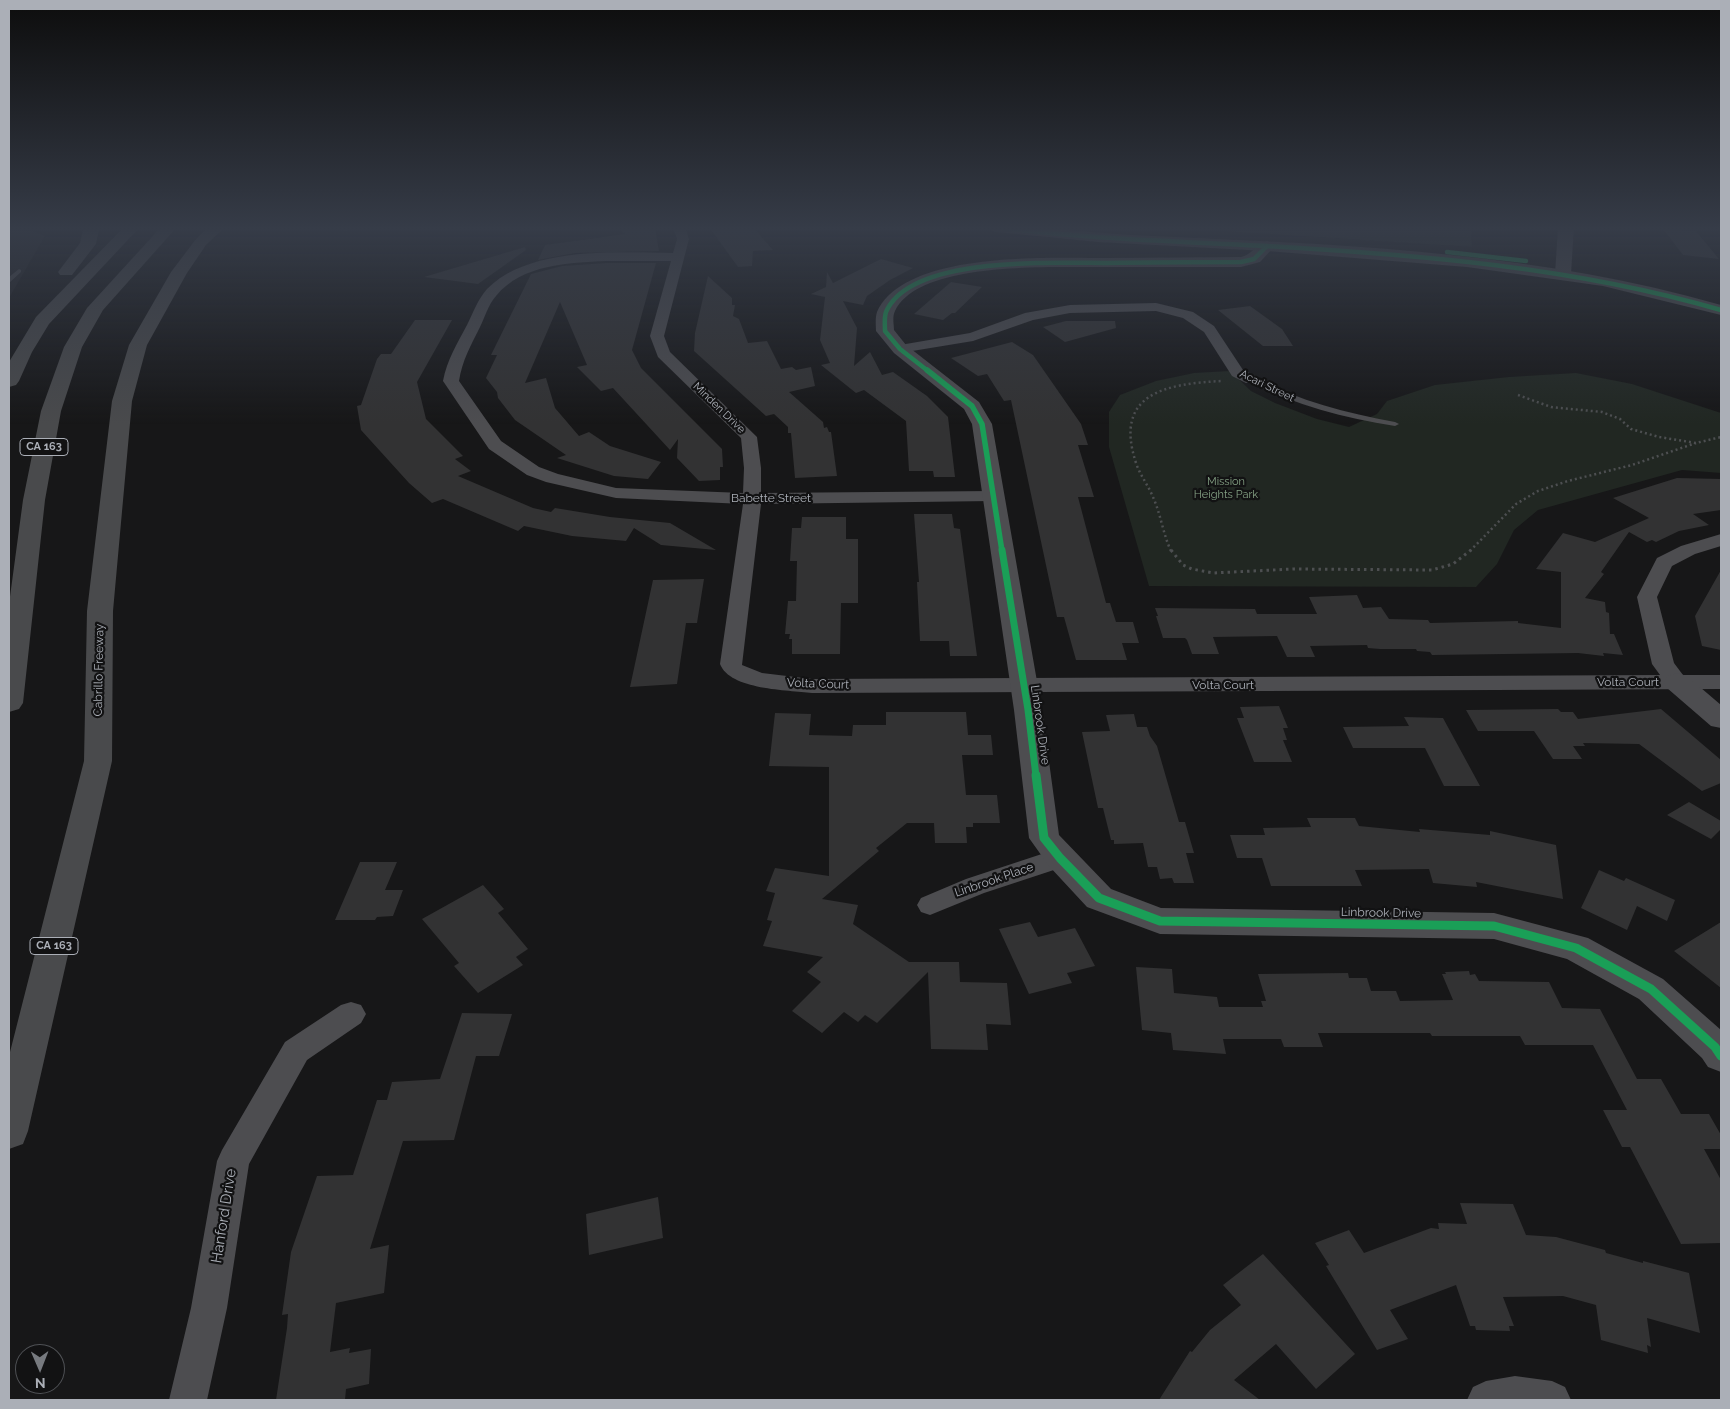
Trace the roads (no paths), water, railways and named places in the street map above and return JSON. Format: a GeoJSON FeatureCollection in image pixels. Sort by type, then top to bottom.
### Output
{"type":"FeatureCollection","features":[{"type":"Feature","properties":{"kind":"highway"},"geometry":{"type":"LineString","coordinates":[[42,321],[45,298],[49,293]]}},
{"type":"Feature","properties":{"kind":"highway"},"geometry":{"type":"LineString","coordinates":[[9,381],[23,352],[42,321],[69,293]]}},
{"type":"Feature","properties":{"kind":"highway","name":"CA 163"},"geometry":{"type":"LineString","coordinates":[[9,702],[34,500],[51,411],[73,347],[96,308],[110,293]]}},
{"type":"Feature","properties":{"kind":"highway","name":"Cabrillo Freeway"},"geometry":{"type":"LineString","coordinates":[[9,1131],[98,761],[100,611],[122,401],[138,345],[167,293]]}},
{"type":"Feature","properties":{"kind":"main road"},"geometry":{"type":"LineString","coordinates":[[1651,293],[1721,310]]}},
{"type":"Feature","properties":{"kind":"main road"},"geometry":{"type":"LineString","coordinates":[[1681,293],[1721,303]]}},
{"type":"Feature","properties":{"kind":"street","name":"Babette Street"},"geometry":{"type":"LineString","coordinates":[[491,293],[453,364],[451,381],[495,445],[533,471],[552,478],[616,493],[752,500],[993,496]]}},
{"type":"Feature","properties":{"kind":"street","name":"Minden Drive"},"geometry":{"type":"LineString","coordinates":[[668,293],[657,336],[663,354],[749,437],[752,456],[752,500],[730,664]]}},
{"type":"Feature","properties":{"kind":"street","name":"Linbrook Drive"},"geometry":{"type":"LineString","coordinates":[[904,293],[893,301],[885,313],[885,331],[900,349],[972,406],[982,424],[1024,686],[1044,838],[1060,858],[1099,898],[1160,921],[1494,926],[1576,948],[1651,989],[1715,1047],[1721,1056]]}},
{"type":"Feature","properties":{"kind":"street","name":"Acari Street"},"geometry":{"type":"LineString","coordinates":[[900,349],[973,337],[1030,316],[1070,309],[1156,307],[1188,315],[1209,329],[1219,347],[1238,373],[1252,380]]}},
{"type":"Feature","properties":{"kind":"street"},"geometry":{"type":"LineString","coordinates":[[1721,540],[1688,550],[1664,562],[1648,597],[1663,664],[1677,682],[1721,719]]}},
{"type":"Feature","properties":{"kind":"street","name":"Volta Court"},"geometry":{"type":"LineString","coordinates":[[730,664],[733,669],[758,680],[812,686],[1721,682]]}},
{"type":"Feature","properties":{"kind":"street","name":"Linbrook Place"},"geometry":{"type":"LineString","coordinates":[[930,905],[975,886],[1060,858]]}},
{"type":"Feature","properties":{"kind":"street","name":"Hanford Drive"},"geometry":{"type":"LineString","coordinates":[[188,1400],[209,1308],[233,1161],[296,1051],[351,1014]]}},
{"type":"Feature","properties":{"kind":"street"},"geometry":{"type":"LineString","coordinates":[[1486,1400],[1515,1395],[1552,1400]]}},
{"type":"Feature","properties":{"kind":"lane","name":"Acari Street"},"geometry":{"type":"LineString","coordinates":[[1252,380],[1268,389],[1324,411],[1395,424]]}},
{"type":"Feature","properties":{"kind":"park label","name":"Mission Heights Park"},"geometry":{"type":"Point","coordinates":[1226,488]}}]}
